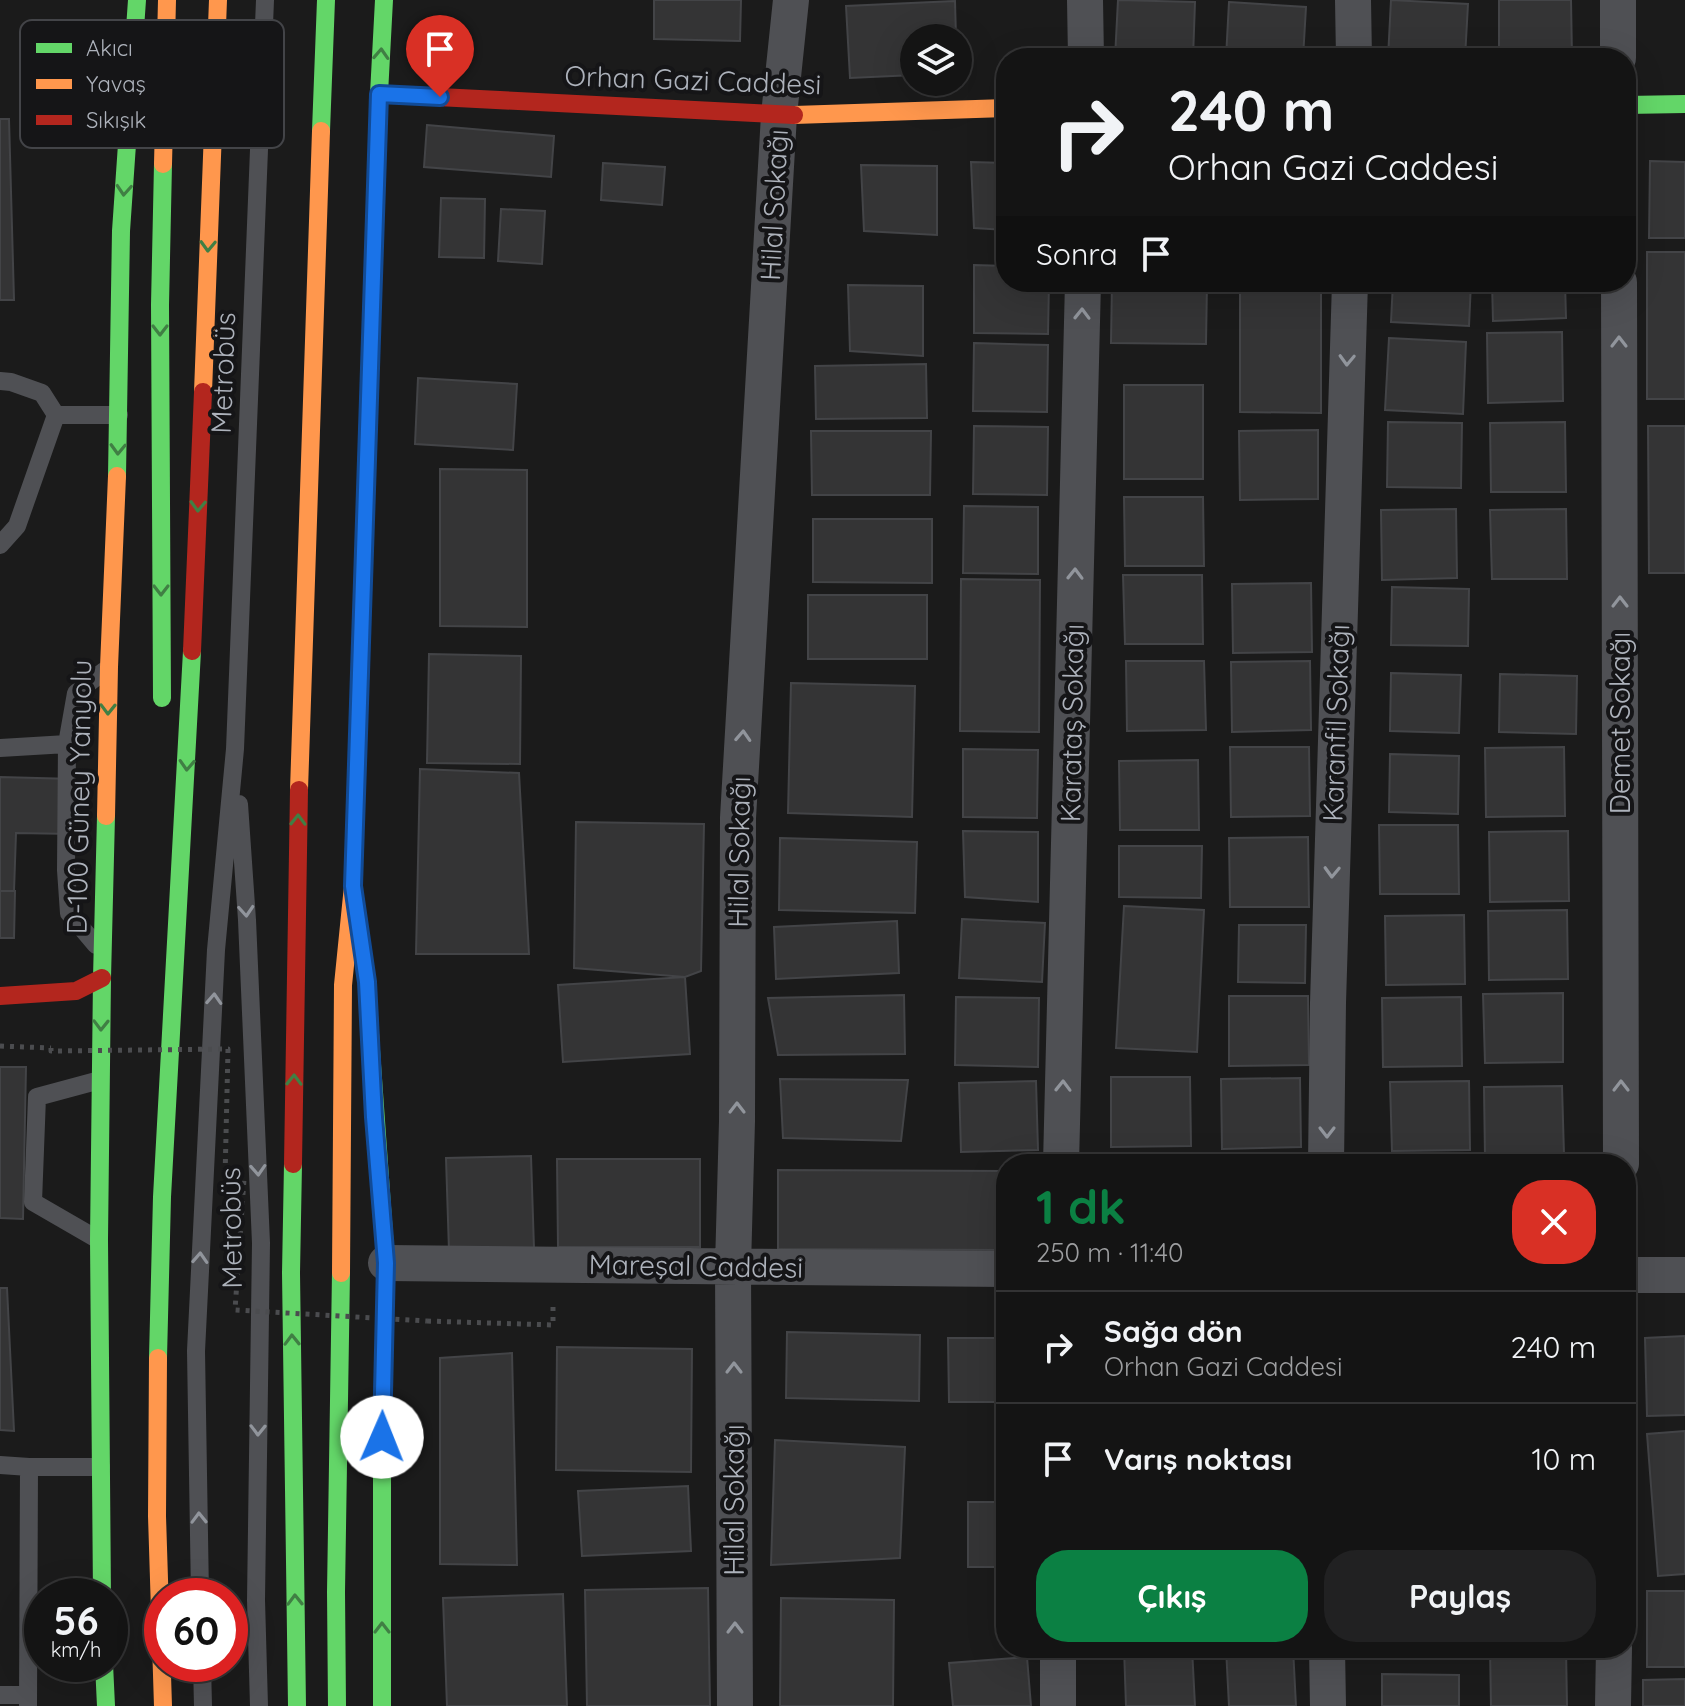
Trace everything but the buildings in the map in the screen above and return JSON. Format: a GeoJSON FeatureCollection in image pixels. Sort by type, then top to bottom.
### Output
{"type":"FeatureCollection","features":[{"type":"Feature","properties":{"kind":"main road","name":"D-100 Güney Yanyolu"},"geometry":{"type":"LineString","coordinates":[[136,20],[137,0]]}},
{"type":"Feature","properties":{"kind":"main road"},"geometry":{"type":"LineString","coordinates":[[167,0],[167,20]]}},
{"type":"Feature","properties":{"kind":"main road"},"geometry":{"type":"LineString","coordinates":[[217,20],[218,0]]}},
{"type":"Feature","properties":{"kind":"main road"},"geometry":{"type":"LineString","coordinates":[[297,1706],[291,1273],[298,818],[326,0]]}},
{"type":"Feature","properties":{"kind":"main road"},"geometry":{"type":"LineString","coordinates":[[337,1706],[343,985],[353,886],[384,0]]}},
{"type":"Feature","properties":{"kind":"main road","name":"Orhan Gazi Caddesi"},"geometry":{"type":"LineString","coordinates":[[379,94],[779,115],[996,108]]}},
{"type":"Feature","properties":{"kind":"main road"},"geometry":{"type":"LineString","coordinates":[[1636,105],[1685,104]]}},
{"type":"Feature","properties":{"kind":"main road","name":"D-100 Güney Yanyolu"},"geometry":{"type":"LineString","coordinates":[[102,1578],[100,1080],[109,667],[119,415],[121,231],[127,148]]}},
{"type":"Feature","properties":{"kind":"main road"},"geometry":{"type":"LineString","coordinates":[[162,716],[160,305],[164,148]]}},
{"type":"Feature","properties":{"kind":"main road"},"geometry":{"type":"LineString","coordinates":[[163,1706],[156,1435],[162,1197],[191,688],[212,148]]}},
{"type":"Feature","properties":{"kind":"main road"},"geometry":{"type":"LineString","coordinates":[[167,793],[177,948]]}},
{"type":"Feature","properties":{"kind":"main road"},"geometry":{"type":"LineString","coordinates":[[353,886],[367,982],[386,1263],[382,1437],[382,1706]]}},
{"type":"Feature","properties":{"kind":"main road"},"geometry":{"type":"LineString","coordinates":[[0,996],[76,991],[102,978]]}},
{"type":"Feature","properties":{"kind":"main road"},"geometry":{"type":"LineString","coordinates":[[105,1682],[106,1706]]}},
{"type":"Feature","properties":{"kind":"street","name":"Hilal Sokağı"},"geometry":{"type":"LineString","coordinates":[[735,1706],[733,1266],[738,818],[779,115],[791,0]]}},
{"type":"Feature","properties":{"kind":"street"},"geometry":{"type":"LineString","coordinates":[[1085,0],[1086,48]]}},
{"type":"Feature","properties":{"kind":"street"},"geometry":{"type":"LineString","coordinates":[[1353,0],[1354,48]]}},
{"type":"Feature","properties":{"kind":"street"},"geometry":{"type":"LineString","coordinates":[[1618,0],[1618,48]]}},
{"type":"Feature","properties":{"kind":"street","name":"Karataş Sokağı"},"geometry":{"type":"LineString","coordinates":[[1061,1154],[1083,292]]}},
{"type":"Feature","properties":{"kind":"street","name":"Karanfil Sokağı"},"geometry":{"type":"LineString","coordinates":[[1326,1154],[1328,971],[1350,292]]}},
{"type":"Feature","properties":{"kind":"street","name":"Demet Sokağı"},"geometry":{"type":"LineString","coordinates":[[1619,292],[1621,1154]]}},
{"type":"Feature","properties":{"kind":"street","name":"Mareşal Caddesi"},"geometry":{"type":"LineString","coordinates":[[386,1263],[996,1269]]}},
{"type":"Feature","properties":{"kind":"street"},"geometry":{"type":"LineString","coordinates":[[1636,1275],[1685,1275]]}},
{"type":"Feature","properties":{"kind":"street"},"geometry":{"type":"LineString","coordinates":[[1058,1658],[1058,1706]]}},
{"type":"Feature","properties":{"kind":"street"},"geometry":{"type":"LineString","coordinates":[[1327,1658],[1328,1706]]}},
{"type":"Feature","properties":{"kind":"street"},"geometry":{"type":"LineString","coordinates":[[1613,1706],[1614,1658]]}},
{"type":"Feature","properties":{"kind":"lane","name":"Metrobüs"},"geometry":{"type":"LineString","coordinates":[[264,20],[265,0]]}},
{"type":"Feature","properties":{"kind":"lane","name":"Metrobüs"},"geometry":{"type":"LineString","coordinates":[[200,1578],[196,1351],[216,950],[235,749],[259,148]]}},
{"type":"Feature","properties":{"kind":"lane"},"geometry":{"type":"LineString","coordinates":[[0,381],[42,393],[56,415]]}},
{"type":"Feature","properties":{"kind":"lane"},"geometry":{"type":"LineString","coordinates":[[56,415],[119,415]]}},
{"type":"Feature","properties":{"kind":"lane"},"geometry":{"type":"LineString","coordinates":[[0,545],[17,526],[56,415]]}},
{"type":"Feature","properties":{"kind":"lane"},"geometry":{"type":"LineString","coordinates":[[104,955],[69,913],[66,870],[67,744],[76,693],[109,667]]}},
{"type":"Feature","properties":{"kind":"lane"},"geometry":{"type":"LineString","coordinates":[[0,748],[67,744]]}},
{"type":"Feature","properties":{"kind":"lane","name":"Metrobüs"},"geometry":{"type":"LineString","coordinates":[[235,749],[247,920],[261,1243],[256,1600],[259,1706]]}},
{"type":"Feature","properties":{"kind":"lane"},"geometry":{"type":"LineString","coordinates":[[99,1240],[33,1202],[37,1097],[100,1080]]}},
{"type":"Feature","properties":{"kind":"lane"},"geometry":{"type":"LineString","coordinates":[[0,1465],[101,1467]]}},
{"type":"Feature","properties":{"kind":"lane"},"geometry":{"type":"LineString","coordinates":[[0,1695],[28,1701],[29,1467]]}},
{"type":"Feature","properties":{"kind":"lane"},"geometry":{"type":"LineString","coordinates":[[202,1682],[203,1706]]}},
{"type":"Feature","properties":{"kind":"path"},"geometry":{"type":"LineString","coordinates":[[0,1048],[228,1049],[225,1178],[244,1179],[235,1310],[553,1325]]}},
{"type":"Feature","properties":{"kind":"traffic: fast"},"geometry":{"type":"LineString","coordinates":[[136,20],[137,0]]}},
{"type":"Feature","properties":{"kind":"traffic: fast"},"geometry":{"type":"LineString","coordinates":[[321,131],[326,0]]}},
{"type":"Feature","properties":{"kind":"traffic: fast"},"geometry":{"type":"LineString","coordinates":[[368,423],[384,0]]}},
{"type":"Feature","properties":{"kind":"traffic: fast"},"geometry":{"type":"LineString","coordinates":[[1636,105],[1685,104]]}},
{"type":"Feature","properties":{"kind":"traffic: fast"},"geometry":{"type":"LineString","coordinates":[[117,476],[121,231],[127,148]]}},
{"type":"Feature","properties":{"kind":"traffic: fast"},"geometry":{"type":"LineString","coordinates":[[162,698],[160,305],[163,164]]}},
{"type":"Feature","properties":{"kind":"traffic: fast"},"geometry":{"type":"LineString","coordinates":[[158,1358],[162,1197],[192,651]]}},
{"type":"Feature","properties":{"kind":"traffic: fast"},"geometry":{"type":"LineString","coordinates":[[102,1578],[99,1240],[106,816]]}},
{"type":"Feature","properties":{"kind":"traffic: fast"},"geometry":{"type":"LineString","coordinates":[[371,1050],[386,1263],[382,1437],[382,1706]]}},
{"type":"Feature","properties":{"kind":"traffic: fast"},"geometry":{"type":"LineString","coordinates":[[293,1164],[291,1273],[297,1706]]}},
{"type":"Feature","properties":{"kind":"traffic: fast"},"geometry":{"type":"LineString","coordinates":[[337,1706],[341,1273]]}},
{"type":"Feature","properties":{"kind":"traffic: fast"},"geometry":{"type":"LineString","coordinates":[[105,1682],[106,1706]]}},
{"type":"Feature","properties":{"kind":"traffic: slow"},"geometry":{"type":"LineString","coordinates":[[167,0],[167,20]]}},
{"type":"Feature","properties":{"kind":"traffic: slow"},"geometry":{"type":"LineString","coordinates":[[217,20],[218,0]]}},
{"type":"Feature","properties":{"kind":"traffic: slow"},"geometry":{"type":"LineString","coordinates":[[794,115],[996,108]]}},
{"type":"Feature","properties":{"kind":"traffic: slow"},"geometry":{"type":"LineString","coordinates":[[299,790],[321,131]]}},
{"type":"Feature","properties":{"kind":"traffic: slow"},"geometry":{"type":"LineString","coordinates":[[163,148],[163,164]]}},
{"type":"Feature","properties":{"kind":"traffic: slow"},"geometry":{"type":"LineString","coordinates":[[203,392],[212,148]]}},
{"type":"Feature","properties":{"kind":"traffic: slow"},"geometry":{"type":"LineString","coordinates":[[368,423],[353,886],[367,982],[371,1050]]}},
{"type":"Feature","properties":{"kind":"traffic: slow"},"geometry":{"type":"LineString","coordinates":[[106,816],[117,476]]}},
{"type":"Feature","properties":{"kind":"traffic: slow"},"geometry":{"type":"LineString","coordinates":[[341,1273],[343,985],[353,886]]}},
{"type":"Feature","properties":{"kind":"traffic: slow"},"geometry":{"type":"LineString","coordinates":[[158,1358],[157,1516],[163,1706]]}},
{"type":"Feature","properties":{"kind":"traffic: jam"},"geometry":{"type":"LineString","coordinates":[[379,94],[794,115]]}},
{"type":"Feature","properties":{"kind":"traffic: jam"},"geometry":{"type":"LineString","coordinates":[[192,651],[203,392]]}},
{"type":"Feature","properties":{"kind":"traffic: jam"},"geometry":{"type":"LineString","coordinates":[[293,1164],[299,790]]}},
{"type":"Feature","properties":{"kind":"traffic: jam"},"geometry":{"type":"LineString","coordinates":[[0,996],[76,991],[102,978]]}},
{"type":"Feature","properties":{"kind":"route"},"geometry":{"type":"LineString","coordinates":[[382,1437],[386,1263],[367,982],[353,886],[379,94],[440,97]]}}]}
